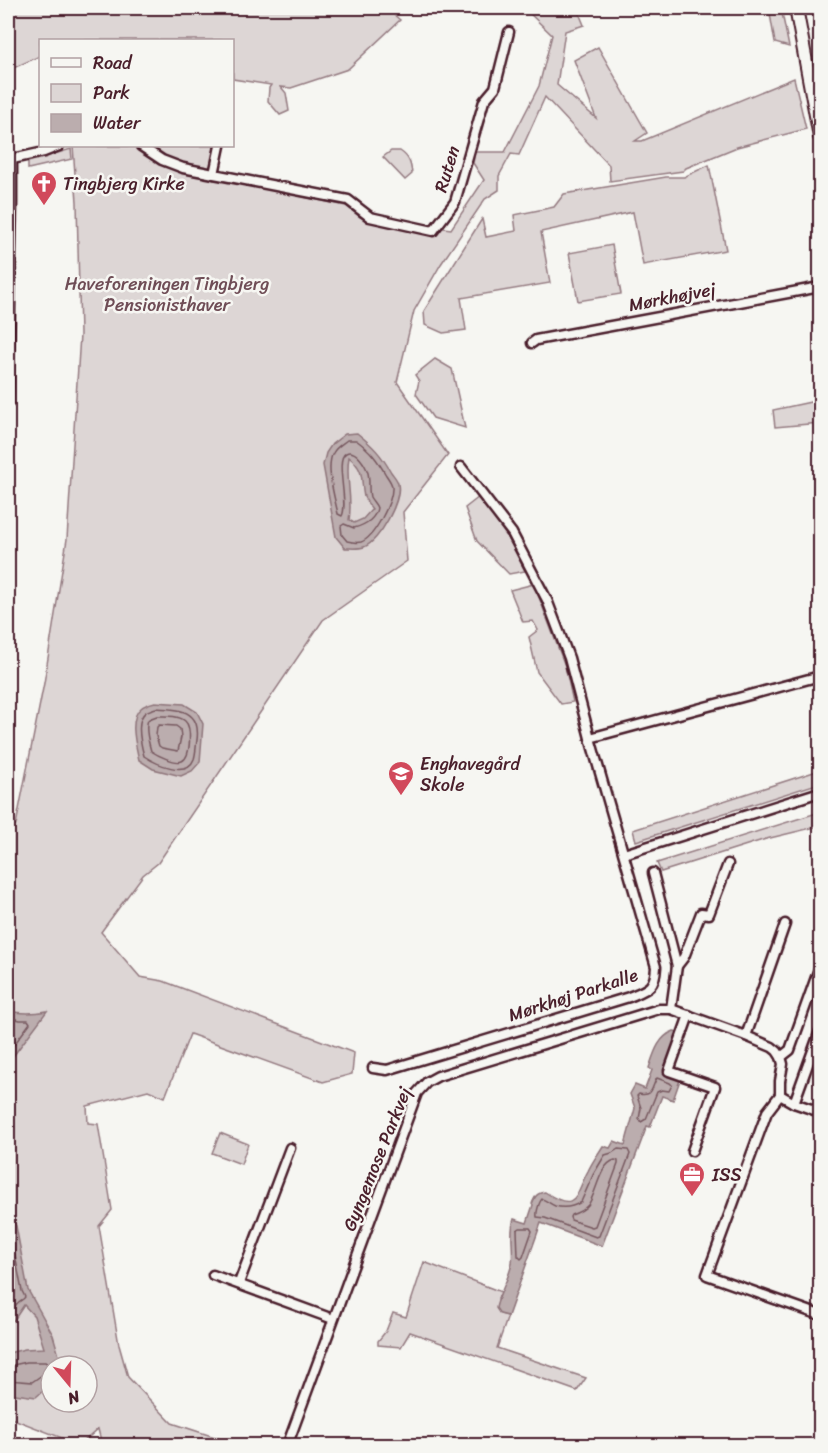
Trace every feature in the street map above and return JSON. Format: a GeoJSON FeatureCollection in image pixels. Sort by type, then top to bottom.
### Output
{"type":"FeatureCollection","features":[{"type":"Feature","properties":{"kind":"street"},"geometry":{"type":"LineString","coordinates":[[796,8],[816,86],[820,137]]}},
{"type":"Feature","properties":{"kind":"street","name":"Ruten"},"geometry":{"type":"LineString","coordinates":[[142,147],[162,160],[183,168],[348,200],[370,217],[434,231],[455,202],[484,101],[495,88],[509,32]]}},
{"type":"Feature","properties":{"kind":"street"},"geometry":{"type":"LineString","coordinates":[[8,403],[12,202],[10,160],[56,147]]}},
{"type":"Feature","properties":{"kind":"street"},"geometry":{"type":"LineString","coordinates":[[214,174],[220,147]]}},
{"type":"Feature","properties":{"kind":"street","name":"Mørkhøjvej"},"geometry":{"type":"LineString","coordinates":[[532,344],[536,340],[820,287]]}},
{"type":"Feature","properties":{"kind":"street","name":"Mørkhøj Parkalle"},"geometry":{"type":"LineString","coordinates":[[373,1068],[387,1070],[629,997],[648,989],[655,978],[656,967],[569,658],[547,600],[512,533],[461,466]]}},
{"type":"Feature","properties":{"kind":"street"},"geometry":{"type":"LineString","coordinates":[[590,738],[820,676]]}},
{"type":"Feature","properties":{"kind":"street"},"geometry":{"type":"LineString","coordinates":[[624,854],[820,792]]}},
{"type":"Feature","properties":{"kind":"street"},"geometry":{"type":"LineString","coordinates":[[677,966],[684,957],[701,913],[709,914],[728,864]]}},
{"type":"Feature","properties":{"kind":"street"},"geometry":{"type":"LineString","coordinates":[[653,873],[677,966],[671,1009]]}},
{"type":"Feature","properties":{"kind":"street"},"geometry":{"type":"LineString","coordinates":[[746,1036],[785,924]]}},
{"type":"Feature","properties":{"kind":"street"},"geometry":{"type":"LineString","coordinates":[[820,966],[790,1050],[781,1057],[783,1064],[780,1095],[766,1112],[707,1275],[820,1315]]}},
{"type":"Feature","properties":{"kind":"street","name":"Gyngemose Parkvej"},"geometry":{"type":"LineString","coordinates":[[287,1446],[417,1093],[426,1082],[438,1076],[659,1009],[671,1009],[746,1036],[772,1047],[781,1057]]}},
{"type":"Feature","properties":{"kind":"street"},"geometry":{"type":"LineString","coordinates":[[689,1015],[669,1071],[715,1087],[692,1152]]}},
{"type":"Feature","properties":{"kind":"street"},"geometry":{"type":"LineString","coordinates":[[794,1103],[820,1030]]}},
{"type":"Feature","properties":{"kind":"street"},"geometry":{"type":"LineString","coordinates":[[780,1095],[794,1103],[820,1112]]}},
{"type":"Feature","properties":{"kind":"street"},"geometry":{"type":"LineString","coordinates":[[239,1283],[290,1148]]}},
{"type":"Feature","properties":{"kind":"street"},"geometry":{"type":"LineString","coordinates":[[213,1275],[333,1319]]}},
{"type":"Feature","properties":{"kind":"green space"},"geometry":{"type":"Polygon","coordinates":[[[8,8],[386,8],[400,20],[348,69],[291,88],[281,87],[286,93],[289,111],[280,115],[268,101],[271,85],[234,79],[234,39],[39,39],[39,56],[11,69],[13,85],[8,120],[8,8]]]}},
{"type":"Feature","properties":{"kind":"green space","name":"Haveforeningen Tingbjerg Pensionisthaver"},"geometry":{"type":"Polygon","coordinates":[[[524,8],[577,8],[584,25],[565,31],[557,85],[596,118],[574,60],[598,47],[647,133],[635,141],[642,141],[794,78],[806,129],[737,147],[683,171],[610,181],[609,165],[545,97],[519,155],[511,154],[499,176],[499,190],[485,199],[441,264],[414,311],[397,382],[448,455],[403,512],[407,561],[323,620],[158,863],[143,875],[101,932],[140,977],[163,981],[354,1053],[352,1074],[323,1082],[190,1034],[165,1097],[148,1090],[87,1106],[88,1123],[98,1124],[112,1210],[99,1226],[119,1345],[128,1377],[172,1423],[239,1445],[102,1445],[98,1429],[80,1445],[8,1417],[8,827],[16,825],[44,683],[67,539],[80,335],[77,202],[73,147],[216,147],[210,177],[346,206],[360,217],[451,229],[484,180],[473,163],[475,152],[505,152],[539,86],[552,35],[524,8]]]}},
{"type":"Feature","properties":{"kind":"green space"},"geometry":{"type":"Polygon","coordinates":[[[769,8],[781,8],[789,47],[775,43],[769,8]]]}},
{"type":"Feature","properties":{"kind":"green space"},"geometry":{"type":"Polygon","coordinates":[[[71,149],[72,159],[28,169],[28,162],[71,149]]]}},
{"type":"Feature","properties":{"kind":"green space"},"geometry":{"type":"Polygon","coordinates":[[[391,151],[400,151],[409,161],[412,174],[405,180],[383,157],[391,151]]]}},
{"type":"Feature","properties":{"kind":"green space"},"geometry":{"type":"Polygon","coordinates":[[[709,165],[726,250],[643,265],[633,212],[541,232],[550,283],[461,298],[466,330],[443,333],[425,325],[424,311],[482,219],[486,237],[516,231],[514,215],[554,207],[564,194],[666,177],[684,177],[709,165]]]}},
{"type":"Feature","properties":{"kind":"green space"},"geometry":{"type":"Polygon","coordinates":[[[612,245],[621,294],[578,301],[569,253],[612,245]]]}},
{"type":"Feature","properties":{"kind":"green space"},"geometry":{"type":"Polygon","coordinates":[[[435,359],[452,369],[465,428],[433,418],[416,394],[419,381],[415,375],[435,359]]]}},
{"type":"Feature","properties":{"kind":"green space"},"geometry":{"type":"Polygon","coordinates":[[[820,400],[820,423],[775,427],[773,410],[820,400]]]}},
{"type":"Feature","properties":{"kind":"green space"},"geometry":{"type":"Polygon","coordinates":[[[479,497],[508,538],[525,571],[509,574],[477,541],[465,508],[479,497]]]}},
{"type":"Feature","properties":{"kind":"green space"},"geometry":{"type":"Polygon","coordinates":[[[534,584],[565,666],[573,702],[561,704],[537,672],[529,637],[538,630],[533,621],[523,622],[510,590],[534,584]]]}},
{"type":"Feature","properties":{"kind":"green space"},"geometry":{"type":"Polygon","coordinates":[[[820,770],[820,783],[636,841],[633,830],[820,770]]]}},
{"type":"Feature","properties":{"kind":"green space"},"geometry":{"type":"Polygon","coordinates":[[[820,812],[820,826],[766,839],[661,872],[657,863],[820,812]]]}},
{"type":"Feature","properties":{"kind":"green space"},"geometry":{"type":"Polygon","coordinates":[[[220,1133],[248,1144],[241,1164],[212,1153],[220,1133]]]}},
{"type":"Feature","properties":{"kind":"green space"},"geometry":{"type":"Polygon","coordinates":[[[424,1262],[501,1292],[498,1298],[500,1314],[508,1316],[497,1348],[586,1378],[577,1391],[410,1332],[401,1347],[378,1345],[393,1313],[406,1317],[424,1262]]]}},
{"type":"Feature","properties":{"kind":"water"},"geometry":{"type":"Polygon","coordinates":[[[357,433],[368,442],[384,460],[398,484],[396,500],[388,520],[370,544],[359,548],[345,548],[336,537],[323,465],[326,453],[332,444],[345,434],[357,433]],[[349,457],[349,520],[354,523],[363,519],[372,509],[364,497],[361,476],[349,457]]]}},
{"type":"Feature","properties":{"kind":"water"},"geometry":{"type":"Polygon","coordinates":[[[155,702],[184,704],[197,712],[203,724],[200,762],[192,771],[181,776],[153,769],[139,760],[134,732],[135,718],[142,707],[155,702]]]}},
{"type":"Feature","properties":{"kind":"water"},"geometry":{"type":"Polygon","coordinates":[[[8,1011],[37,1013],[47,1011],[8,1063],[8,1011]]]}},
{"type":"Feature","properties":{"kind":"water"},"geometry":{"type":"Polygon","coordinates":[[[674,1031],[678,1032],[663,1074],[680,1080],[673,1100],[662,1096],[650,1127],[647,1126],[602,1246],[541,1223],[508,1316],[500,1314],[496,1308],[512,1263],[514,1219],[527,1223],[533,1201],[540,1193],[545,1192],[564,1201],[570,1201],[577,1194],[591,1164],[603,1146],[610,1148],[614,1141],[625,1145],[635,1108],[630,1094],[635,1085],[645,1089],[657,1046],[664,1037],[674,1031]]]}},
{"type":"Feature","properties":{"kind":"water"},"geometry":{"type":"Polygon","coordinates":[[[8,1211],[16,1226],[28,1290],[53,1335],[59,1354],[39,1354],[39,1394],[36,1397],[8,1393],[8,1353],[44,1348],[34,1316],[24,1305],[14,1320],[8,1322],[8,1211]]]}},
{"type":"Feature","properties":{"kind":"place","name":"Tingbjerg Kirke"},"geometry":{"type":"Point","coordinates":[44,207]}},
{"type":"Feature","properties":{"kind":"place","name":"Enghavegård Skole"},"geometry":{"type":"Point","coordinates":[401,797]}},
{"type":"Feature","properties":{"kind":"place","name":"ISS"},"geometry":{"type":"Point","coordinates":[692,1198]}}]}
